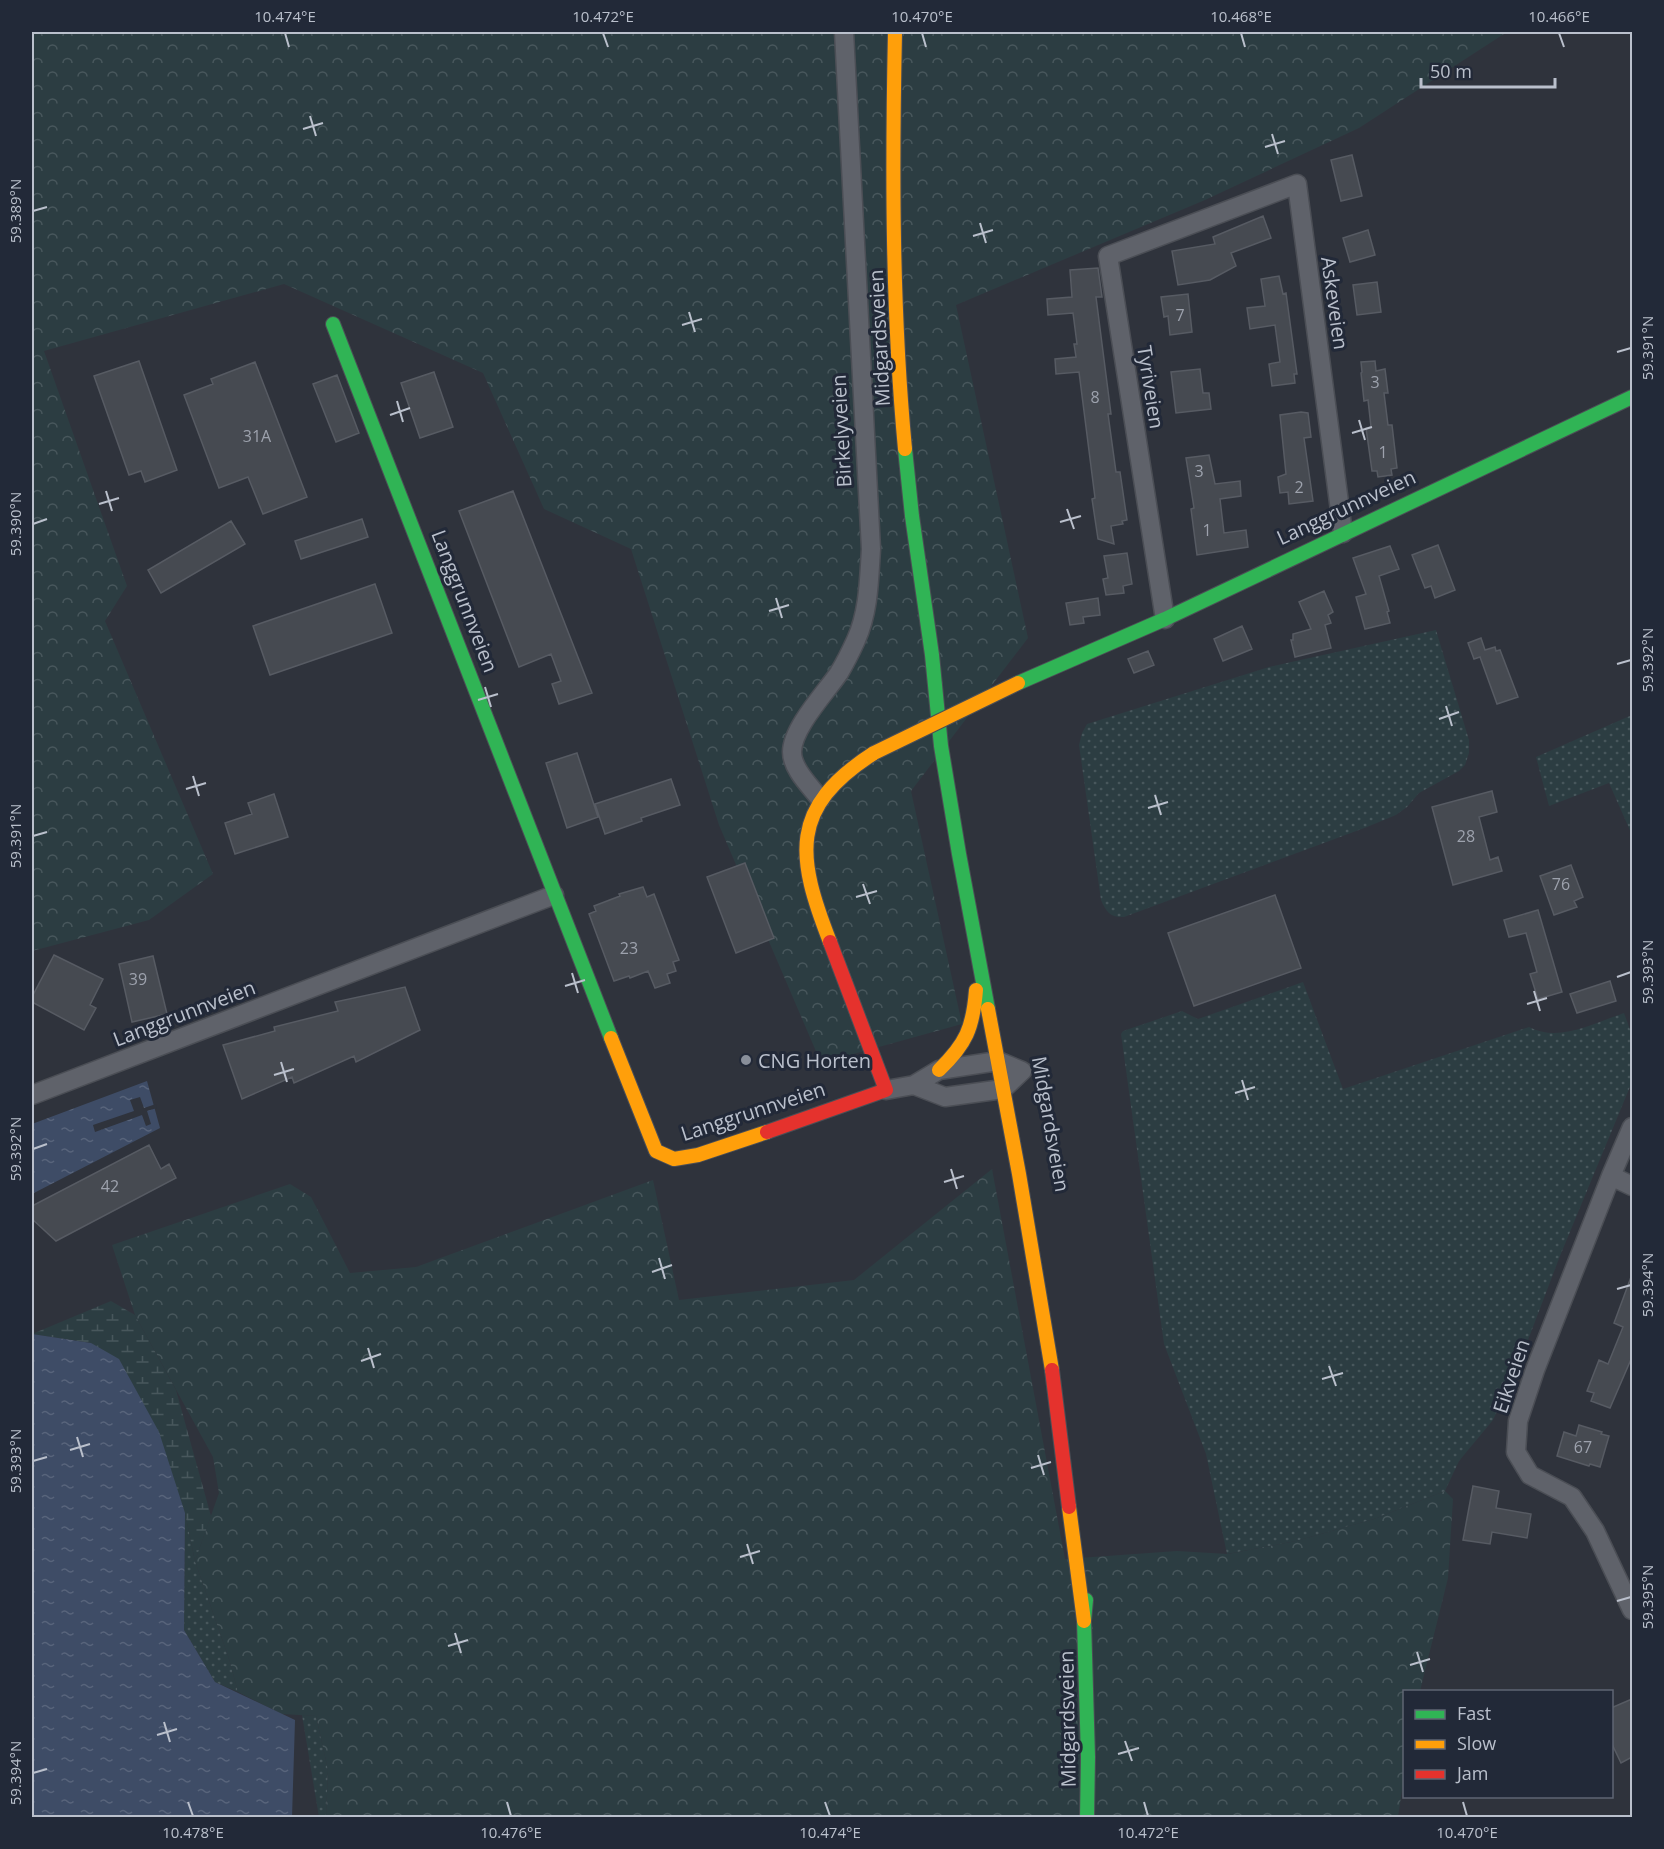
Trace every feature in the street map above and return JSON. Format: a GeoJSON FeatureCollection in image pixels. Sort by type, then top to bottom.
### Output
{"type":"FeatureCollection","features":[{"type":"Feature","properties":{"kind":"main road","name":"Midgardsveien"},"geometry":{"type":"LineString","coordinates":[[895,32],[892,135],[896,317],[910,500],[930,641],[940,743],[1052,1370],[1075,1574],[1084,1621]]}},
{"type":"Feature","properties":{"kind":"main road","name":"Langgrunnveien"},"geometry":{"type":"LineString","coordinates":[[333,324],[554,895],[656,1151],[674,1159],[698,1155],[817,1116],[886,1090]]}},
{"type":"Feature","properties":{"kind":"main road","name":"Langgrunnveien"},"geometry":{"type":"LineString","coordinates":[[820,799],[837,780],[874,753],[1017,683],[1165,619],[1632,397]]}},
{"type":"Feature","properties":{"kind":"main road","name":"Midgardsveien"},"geometry":{"type":"LineString","coordinates":[[930,641],[953,726]]}},
{"type":"Feature","properties":{"kind":"main road"},"geometry":{"type":"LineString","coordinates":[[820,799],[808,838],[806,867],[813,899],[886,1090]]}},
{"type":"Feature","properties":{"kind":"main road"},"geometry":{"type":"LineString","coordinates":[[939,1070],[956,1054],[971,1032],[978,962]]}},
{"type":"Feature","properties":{"kind":"main road","name":"Midgardsveien"},"geometry":{"type":"LineString","coordinates":[[1084,1516],[1088,1575],[1084,1621],[1088,1818]]}},
{"type":"Feature","properties":{"kind":"street","name":"Birkelyveien"},"geometry":{"type":"LineString","coordinates":[[820,799],[797,768],[792,752],[798,732],[816,701],[839,673],[857,637],[867,601],[871,549],[843,32]]}},
{"type":"Feature","properties":{"kind":"street","name":"Askeveien"},"geometry":{"type":"LineString","coordinates":[[1197,222],[1297,184],[1343,533]]}},
{"type":"Feature","properties":{"kind":"street","name":"Tyriveien"},"geometry":{"type":"LineString","coordinates":[[1165,619],[1108,256],[1197,222]]}},
{"type":"Feature","properties":{"kind":"street","name":"Langgrunnveien"},"geometry":{"type":"LineString","coordinates":[[32,1095],[554,895]]}},
{"type":"Feature","properties":{"kind":"street","name":"Langgrunnveien"},"geometry":{"type":"LineString","coordinates":[[886,1090],[915,1085],[939,1070],[998,1061]]}},
{"type":"Feature","properties":{"kind":"street"},"geometry":{"type":"LineString","coordinates":[[915,1085],[945,1097],[1003,1089],[1022,1071],[998,1061]]}},
{"type":"Feature","properties":{"kind":"street","name":"Eikveien"},"geometry":{"type":"LineString","coordinates":[[1632,1127],[1535,1370],[1518,1421],[1516,1452],[1530,1475],[1572,1497],[1595,1531],[1632,1611]]}},
{"type":"Feature","properties":{"kind":"street"},"geometry":{"type":"LineString","coordinates":[[1611,1176],[1632,1186]]}},
{"type":"Feature","properties":{"kind":"green space"},"geometry":{"type":"Polygon","coordinates":[[[32,32],[1507,32],[1359,128],[1205,200],[956,305],[1028,638],[911,791],[962,1024],[821,1063],[719,825],[631,549],[544,509],[483,373],[284,284],[44,351],[127,586],[105,621],[213,874],[149,920],[32,951],[32,32]]]}},
{"type":"Feature","properties":{"kind":"green space"},"geometry":{"type":"Polygon","coordinates":[[[1436,630],[1469,740],[1469,753],[1465,765],[1459,771],[1419,793],[1407,807],[1396,815],[1367,827],[1124,917],[1112,915],[1107,911],[1101,900],[1079,745],[1087,724],[1269,667],[1436,630]]]}},
{"type":"Feature","properties":{"kind":"green space"},"geometry":{"type":"Polygon","coordinates":[[[1632,715],[1632,835],[1609,783],[1549,806],[1536,757],[1632,715]]]}},
{"type":"Feature","properties":{"kind":"green space"},"geometry":{"type":"Polygon","coordinates":[[[1303,982],[1343,1089],[1529,1027],[1552,1033],[1564,1032],[1589,1026],[1624,1013],[1632,1035],[1632,1082],[1560,1256],[1517,1369],[1493,1420],[1459,1461],[1445,1491],[1374,1519],[1296,1541],[1227,1554],[1206,1454],[1164,1344],[1121,1034],[1123,1031],[1182,1011],[1198,1019],[1303,982]]]}},
{"type":"Feature","properties":{"kind":"green space"},"geometry":{"type":"Polygon","coordinates":[[[992,1169],[1065,1559],[1177,1551],[1228,1554],[1296,1541],[1374,1519],[1445,1491],[1453,1499],[1448,1578],[1420,1690],[1403,1690],[1403,1784],[1398,1817],[326,1817],[328,1770],[316,1716],[282,1714],[238,1692],[195,1561],[219,1493],[213,1457],[135,1315],[112,1245],[290,1184],[311,1197],[350,1273],[416,1267],[653,1180],[679,1300],[854,1280],[992,1169]]]}},
{"type":"Feature","properties":{"kind":"green space"},"geometry":{"type":"Polygon","coordinates":[[[111,1301],[135,1315],[176,1390],[211,1516],[195,1561],[185,1513],[91,1343],[32,1334],[111,1301]]]}},
{"type":"Feature","properties":{"kind":"green space"},"geometry":{"type":"Polygon","coordinates":[[[185,1513],[195,1561],[238,1692],[215,1682],[184,1630],[185,1513]]]}},
{"type":"Feature","properties":{"kind":"green space"},"geometry":{"type":"Polygon","coordinates":[[[302,1715],[316,1716],[328,1770],[326,1817],[319,1817],[302,1715]]]}},
{"type":"Feature","properties":{"kind":"water"},"geometry":{"type":"Polygon","coordinates":[[[147,1081],[160,1128],[32,1194],[32,1124],[147,1081]]]}},
{"type":"Feature","properties":{"kind":"water"},"geometry":{"type":"Polygon","coordinates":[[[32,1334],[91,1343],[119,1359],[159,1432],[185,1513],[184,1630],[215,1682],[295,1720],[292,1817],[32,1817],[32,1334]]]}},
{"type":"Feature","properties":{"kind":"pier"},"geometry":{"type":"Polygon","coordinates":[[[140,1097],[144,1108],[156,1104],[157,1108],[147,1111],[151,1124],[146,1126],[142,1115],[95,1132],[93,1125],[134,1111],[130,1100],[140,1097]]]}},
{"type":"Feature","properties":{"kind":"building"},"geometry":{"type":"Polygon","coordinates":[[[1352,155],[1362,196],[1341,201],[1331,160],[1352,155]]]}},
{"type":"Feature","properties":{"kind":"building"},"geometry":{"type":"Polygon","coordinates":[[[1263,216],[1271,238],[1231,253],[1236,266],[1210,280],[1178,285],[1172,251],[1215,244],[1213,237],[1263,216]]]}},
{"type":"Feature","properties":{"kind":"building"},"geometry":{"type":"Polygon","coordinates":[[[1368,230],[1375,255],[1350,262],[1343,238],[1368,230]]]}},
{"type":"Feature","properties":{"kind":"building"},"geometry":{"type":"Polygon","coordinates":[[[1098,268],[1102,297],[1096,297],[1111,414],[1108,414],[1116,472],[1120,472],[1127,520],[1122,521],[1123,524],[1111,526],[1114,544],[1098,539],[1079,372],[1056,374],[1055,359],[1076,357],[1074,344],[1077,344],[1073,313],[1048,315],[1047,299],[1072,297],[1070,270],[1098,268]]]}},
{"type":"Feature","properties":{"kind":"building"},"geometry":{"type":"Polygon","coordinates":[[[1279,276],[1283,294],[1286,293],[1297,374],[1294,374],[1295,383],[1272,386],[1269,364],[1280,362],[1275,325],[1250,329],[1247,308],[1265,306],[1261,279],[1279,276]]]}},
{"type":"Feature","properties":{"kind":"building"},"geometry":{"type":"Polygon","coordinates":[[[1377,282],[1381,312],[1357,315],[1353,285],[1377,282]]]}},
{"type":"Feature","properties":{"kind":"building"},"geometry":{"type":"Polygon","coordinates":[[[1188,294],[1192,332],[1170,335],[1168,316],[1164,317],[1161,297],[1188,294]]]}},
{"type":"Feature","properties":{"kind":"building"},"geometry":{"type":"Polygon","coordinates":[[[139,361],[177,470],[145,482],[141,471],[129,475],[94,376],[139,361]]]}},
{"type":"Feature","properties":{"kind":"building"},"geometry":{"type":"Polygon","coordinates":[[[1375,361],[1376,371],[1385,369],[1388,393],[1384,393],[1388,425],[1392,425],[1397,468],[1391,469],[1392,475],[1378,477],[1377,471],[1372,471],[1366,428],[1371,427],[1368,400],[1364,401],[1361,373],[1361,362],[1375,361]]]}},
{"type":"Feature","properties":{"kind":"building"},"geometry":{"type":"Polygon","coordinates":[[[255,362],[307,497],[263,514],[248,477],[219,488],[184,395],[213,384],[211,379],[255,362]]]}},
{"type":"Feature","properties":{"kind":"building"},"geometry":{"type":"Polygon","coordinates":[[[1200,369],[1203,393],[1209,393],[1211,409],[1176,413],[1171,372],[1200,369]]]}},
{"type":"Feature","properties":{"kind":"building"},"geometry":{"type":"Polygon","coordinates":[[[434,372],[453,427],[420,438],[401,383],[434,372]]]}},
{"type":"Feature","properties":{"kind":"building"},"geometry":{"type":"Polygon","coordinates":[[[337,375],[359,433],[336,442],[313,384],[337,375]]]}},
{"type":"Feature","properties":{"kind":"building"},"geometry":{"type":"Polygon","coordinates":[[[1308,413],[1311,437],[1304,438],[1313,501],[1289,504],[1288,492],[1280,493],[1278,477],[1286,474],[1280,415],[1308,413]]]}},
{"type":"Feature","properties":{"kind":"building"},"geometry":{"type":"Polygon","coordinates":[[[1209,455],[1215,484],[1240,481],[1241,496],[1220,499],[1224,533],[1246,530],[1248,547],[1197,555],[1191,509],[1194,508],[1186,458],[1209,455]]]}},
{"type":"Feature","properties":{"kind":"building"},"geometry":{"type":"Polygon","coordinates":[[[513,491],[592,693],[559,704],[552,684],[561,681],[551,654],[519,667],[459,511],[513,491]]]}},
{"type":"Feature","properties":{"kind":"building"},"geometry":{"type":"Polygon","coordinates":[[[362,519],[368,537],[301,559],[295,541],[362,519]]]}},
{"type":"Feature","properties":{"kind":"building"},"geometry":{"type":"Polygon","coordinates":[[[231,521],[245,544],[161,593],[148,570],[231,521]]]}},
{"type":"Feature","properties":{"kind":"building"},"geometry":{"type":"Polygon","coordinates":[[[1438,545],[1455,590],[1435,598],[1431,586],[1425,588],[1412,555],[1438,545]]]}},
{"type":"Feature","properties":{"kind":"building"},"geometry":{"type":"Polygon","coordinates":[[[1390,546],[1399,569],[1379,576],[1390,623],[1365,629],[1356,597],[1366,594],[1353,558],[1390,546]]]}},
{"type":"Feature","properties":{"kind":"building"},"geometry":{"type":"Polygon","coordinates":[[[1127,553],[1132,584],[1123,586],[1124,593],[1106,595],[1103,579],[1108,578],[1104,556],[1127,553]]]}},
{"type":"Feature","properties":{"kind":"building"},"geometry":{"type":"Polygon","coordinates":[[[375,584],[392,633],[270,675],[253,626],[375,584]]]}},
{"type":"Feature","properties":{"kind":"building"},"geometry":{"type":"Polygon","coordinates":[[[1324,591],[1333,612],[1328,615],[1331,623],[1325,625],[1331,648],[1295,657],[1291,640],[1293,640],[1293,634],[1311,629],[1299,602],[1324,591]]]}},
{"type":"Feature","properties":{"kind":"building"},"geometry":{"type":"Polygon","coordinates":[[[1098,598],[1100,615],[1083,617],[1084,623],[1070,625],[1066,603],[1098,598]]]}},
{"type":"Feature","properties":{"kind":"building"},"geometry":{"type":"Polygon","coordinates":[[[1242,626],[1252,649],[1223,661],[1214,639],[1242,626]]]}},
{"type":"Feature","properties":{"kind":"building"},"geometry":{"type":"Polygon","coordinates":[[[1481,638],[1485,650],[1495,647],[1496,651],[1500,650],[1518,697],[1497,704],[1480,657],[1474,659],[1468,643],[1481,638]]]}},
{"type":"Feature","properties":{"kind":"building"},"geometry":{"type":"Polygon","coordinates":[[[1148,651],[1154,665],[1134,673],[1128,659],[1148,651]]]}},
{"type":"Feature","properties":{"kind":"building"},"geometry":{"type":"Polygon","coordinates":[[[577,753],[598,817],[567,828],[546,763],[577,753]]]}},
{"type":"Feature","properties":{"kind":"building"},"geometry":{"type":"Polygon","coordinates":[[[671,779],[680,805],[641,818],[642,821],[605,834],[595,804],[671,779]]]}},
{"type":"Feature","properties":{"kind":"building"},"geometry":{"type":"Polygon","coordinates":[[[1492,791],[1497,812],[1479,817],[1490,860],[1498,857],[1502,871],[1453,885],[1432,807],[1492,791]]]}},
{"type":"Feature","properties":{"kind":"building"},"geometry":{"type":"Polygon","coordinates":[[[274,794],[288,837],[235,854],[225,823],[252,814],[248,803],[274,794]]]}},
{"type":"Feature","properties":{"kind":"building"},"geometry":{"type":"Polygon","coordinates":[[[745,863],[774,938],[736,953],[707,877],[745,863]]]}},
{"type":"Feature","properties":{"kind":"building"},"geometry":{"type":"Polygon","coordinates":[[[1571,865],[1583,897],[1574,901],[1577,907],[1554,915],[1540,876],[1571,865]]]}},
{"type":"Feature","properties":{"kind":"building"},"geometry":{"type":"Polygon","coordinates":[[[643,887],[647,897],[654,894],[679,960],[673,962],[676,971],[667,974],[670,983],[655,988],[648,971],[614,981],[589,914],[596,911],[594,906],[620,896],[619,894],[643,887]]]}},
{"type":"Feature","properties":{"kind":"building"},"geometry":{"type":"Polygon","coordinates":[[[1275,895],[1301,968],[1194,1006],[1168,933],[1275,895]]]}},
{"type":"Feature","properties":{"kind":"building"},"geometry":{"type":"Polygon","coordinates":[[[1538,910],[1562,992],[1538,999],[1530,974],[1537,972],[1526,933],[1509,937],[1504,920],[1538,910]]]}},
{"type":"Feature","properties":{"kind":"building"},"geometry":{"type":"Polygon","coordinates":[[[54,955],[103,979],[90,1005],[96,1008],[84,1030],[32,1002],[32,997],[54,955]]]}},
{"type":"Feature","properties":{"kind":"building"},"geometry":{"type":"Polygon","coordinates":[[[153,956],[167,1014],[132,1022],[119,964],[153,956]]]}},
{"type":"Feature","properties":{"kind":"building"},"geometry":{"type":"Polygon","coordinates":[[[1610,981],[1616,1001],[1577,1013],[1570,994],[1610,981]]]}},
{"type":"Feature","properties":{"kind":"building"},"geometry":{"type":"Polygon","coordinates":[[[405,987],[420,1030],[356,1062],[354,1056],[294,1083],[292,1077],[242,1099],[223,1045],[275,1031],[274,1027],[338,1011],[335,1002],[405,987]]]}},
{"type":"Feature","properties":{"kind":"building"},"geometry":{"type":"Polygon","coordinates":[[[149,1145],[161,1169],[169,1164],[176,1178],[56,1241],[32,1219],[32,1206],[149,1145]]]}},
{"type":"Feature","properties":{"kind":"building"},"geometry":{"type":"Polygon","coordinates":[[[1631,1277],[1632,1357],[1610,1408],[1591,1401],[1594,1393],[1587,1391],[1599,1360],[1608,1364],[1623,1327],[1614,1323],[1631,1277]]]}},
{"type":"Feature","properties":{"kind":"building"},"geometry":{"type":"Polygon","coordinates":[[[1579,1425],[1609,1436],[1600,1467],[1557,1456],[1564,1432],[1576,1436],[1579,1425]]]}},
{"type":"Feature","properties":{"kind":"building"},"geometry":{"type":"Polygon","coordinates":[[[1473,1486],[1499,1491],[1496,1508],[1531,1514],[1527,1538],[1492,1532],[1490,1544],[1463,1540],[1473,1486]]]}},
{"type":"Feature","properties":{"kind":"building"},"geometry":{"type":"Polygon","coordinates":[[[1632,1699],[1632,1757],[1621,1763],[1613,1746],[1613,1707],[1632,1699]]]}},
{"type":"Feature","properties":{"kind":"traffic: fast"},"geometry":{"type":"LineString","coordinates":[[333,324],[611,1038]]}},
{"type":"Feature","properties":{"kind":"traffic: fast"},"geometry":{"type":"LineString","coordinates":[[1018,683],[1165,619],[1632,397]]}},
{"type":"Feature","properties":{"kind":"traffic: fast"},"geometry":{"type":"LineString","coordinates":[[905,449],[932,655],[941,746],[988,1009]]}},
{"type":"Feature","properties":{"kind":"traffic: fast"},"geometry":{"type":"LineString","coordinates":[[1086,1600],[1084,1621],[1088,1757],[1087,1818]]}},
{"type":"Feature","properties":{"kind":"traffic: slow"},"geometry":{"type":"LineString","coordinates":[[895,32],[894,240],[905,449]]}},
{"type":"Feature","properties":{"kind":"traffic: slow"},"geometry":{"type":"LineString","coordinates":[[874,753],[1018,683]]}},
{"type":"Feature","properties":{"kind":"traffic: slow"},"geometry":{"type":"LineString","coordinates":[[830,942],[811,884],[807,859],[807,836],[814,815],[826,794],[846,773],[874,753]]}},
{"type":"Feature","properties":{"kind":"traffic: slow"},"geometry":{"type":"LineString","coordinates":[[939,1070],[962,1043],[973,1015],[976,990]]}},
{"type":"Feature","properties":{"kind":"traffic: slow"},"geometry":{"type":"LineString","coordinates":[[988,1009],[1052,1370]]}},
{"type":"Feature","properties":{"kind":"traffic: slow"},"geometry":{"type":"LineString","coordinates":[[611,1038],[656,1151],[674,1159],[698,1155],[767,1132]]}},
{"type":"Feature","properties":{"kind":"traffic: slow"},"geometry":{"type":"LineString","coordinates":[[1069,1507],[1084,1621]]}},
{"type":"Feature","properties":{"kind":"traffic: jam"},"geometry":{"type":"LineString","coordinates":[[767,1132],[886,1090],[830,942]]}},
{"type":"Feature","properties":{"kind":"traffic: jam"},"geometry":{"type":"LineString","coordinates":[[1052,1370],[1069,1507]]}},
{"type":"Feature","properties":{"kind":"place","name":"CNG Horten"},"geometry":{"type":"Point","coordinates":[746,1060]}}]}
